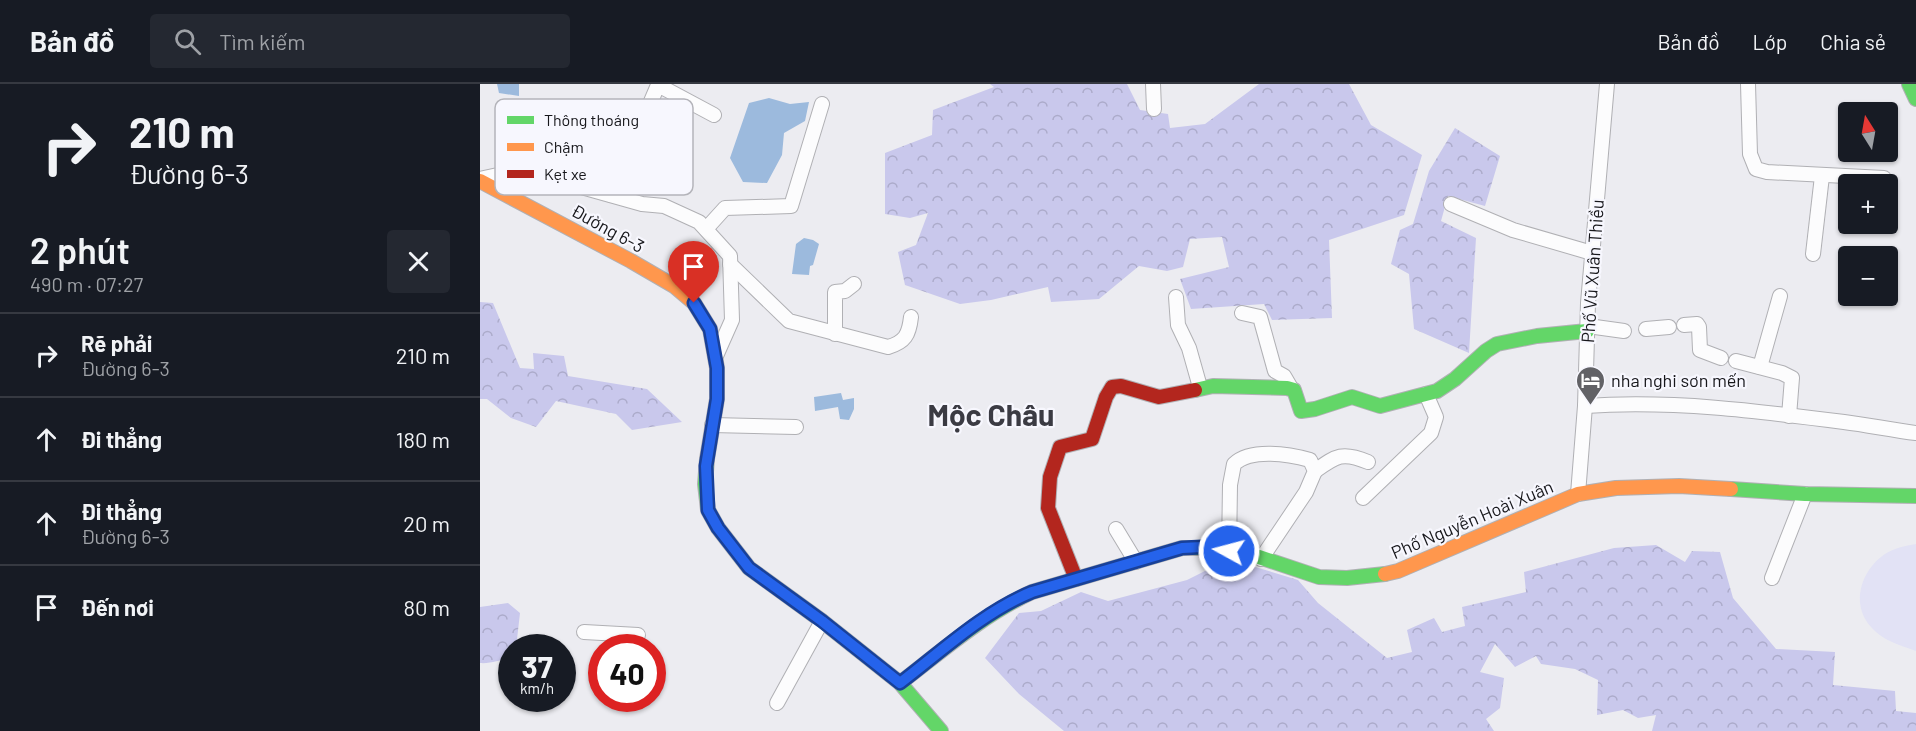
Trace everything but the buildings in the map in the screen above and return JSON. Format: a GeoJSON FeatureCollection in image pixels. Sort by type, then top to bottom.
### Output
{"type":"FeatureCollection","features":[{"type":"Feature","properties":{"kind":"street","name":"Phố Vũ Xuân Thiều"},"geometry":{"type":"LineString","coordinates":[[1578,494],[1585,406],[1592,253],[1607,84]]}},
{"type":"Feature","properties":{"kind":"street"},"geometry":{"type":"LineString","coordinates":[[1748,84],[1750,154],[1756,169],[1767,172],[1838,177]]}},
{"type":"Feature","properties":{"kind":"street"},"geometry":{"type":"LineString","coordinates":[[1909,84],[1916,99]]}},
{"type":"Feature","properties":{"kind":"street"},"geometry":{"type":"LineString","coordinates":[[652,99],[658,85],[684,99]]}},
{"type":"Feature","properties":{"kind":"street"},"geometry":{"type":"LineString","coordinates":[[693,104],[714,115]]}},
{"type":"Feature","properties":{"kind":"street"},"geometry":{"type":"LineString","coordinates":[[706,229],[725,208],[791,206],[822,104]]}},
{"type":"Feature","properties":{"kind":"street"},"geometry":{"type":"LineString","coordinates":[[480,180],[495,176]]}},
{"type":"Feature","properties":{"kind":"street"},"geometry":{"type":"LineString","coordinates":[[1813,254],[1822,176]]}},
{"type":"Feature","properties":{"kind":"street","name":"Đường 6-3"},"geometry":{"type":"LineString","coordinates":[[480,180],[495,188]]}},
{"type":"Feature","properties":{"kind":"street","name":"Đường 6-3"},"geometry":{"type":"LineString","coordinates":[[508,195],[674,286],[694,303],[710,329],[716,356],[717,399],[706,466],[708,510],[729,544],[749,568],[822,621]]}},
{"type":"Feature","properties":{"kind":"street"},"geometry":{"type":"LineString","coordinates":[[611,195],[642,204],[664,206],[699,222],[730,256],[732,320],[716,356]]}},
{"type":"Feature","properties":{"kind":"street"},"geometry":{"type":"LineString","coordinates":[[1451,204],[1513,230],[1592,253]]}},
{"type":"Feature","properties":{"kind":"street"},"geometry":{"type":"LineString","coordinates":[[730,264],[789,321],[888,347],[907,337],[911,317]]}},
{"type":"Feature","properties":{"kind":"street"},"geometry":{"type":"LineString","coordinates":[[835,334],[835,292],[845,291],[854,284]]}},
{"type":"Feature","properties":{"kind":"street"},"geometry":{"type":"LineString","coordinates":[[1760,368],[1780,296]]}},
{"type":"Feature","properties":{"kind":"street"},"geometry":{"type":"LineString","coordinates":[[1176,297],[1178,325],[1189,348],[1200,387]]}},
{"type":"Feature","properties":{"kind":"street"},"geometry":{"type":"LineString","coordinates":[[1242,313],[1260,317],[1275,371],[1284,376],[1296,394],[1301,411],[1353,398],[1380,406],[1437,391],[1497,344],[1588,328],[1624,331]]}},
{"type":"Feature","properties":{"kind":"street"},"geometry":{"type":"LineString","coordinates":[[1684,325],[1697,324],[1700,327],[1700,350],[1720,358]]}},
{"type":"Feature","properties":{"kind":"street"},"geometry":{"type":"LineString","coordinates":[[1646,329],[1669,327]]}},
{"type":"Feature","properties":{"kind":"street"},"geometry":{"type":"LineString","coordinates":[[1736,361],[1782,373],[1792,378],[1794,381],[1790,416]]}},
{"type":"Feature","properties":{"kind":"street"},"geometry":{"type":"LineString","coordinates":[[1076,579],[1048,508],[1047,500],[1053,467],[1060,447],[1092,439],[1106,397],[1112,387],[1121,386],[1159,397],[1200,387],[1292,388]]}},
{"type":"Feature","properties":{"kind":"street"},"geometry":{"type":"LineString","coordinates":[[1363,498],[1434,428],[1435,412],[1426,394]]}},
{"type":"Feature","properties":{"kind":"street"},"geometry":{"type":"LineString","coordinates":[[1585,406],[1651,403],[1790,416],[1916,433]]}},
{"type":"Feature","properties":{"kind":"street"},"geometry":{"type":"LineString","coordinates":[[712,427],[796,428]]}},
{"type":"Feature","properties":{"kind":"street"},"geometry":{"type":"LineString","coordinates":[[1229,551],[1230,485],[1232,468],[1238,460],[1247,456],[1263,455],[1300,457],[1310,460],[1315,471]]}},
{"type":"Feature","properties":{"kind":"street"},"geometry":{"type":"LineString","coordinates":[[1261,559],[1303,498],[1315,471],[1330,460],[1343,455],[1355,456],[1368,462]]}},
{"type":"Feature","properties":{"kind":"street","name":"Phố Nguyễn Hoài Xuân"},"geometry":{"type":"LineString","coordinates":[[900,683],[994,611],[1012,600],[1032,592],[1182,548],[1209,548],[1246,553],[1319,577],[1347,578],[1398,571],[1578,494],[1616,488],[1679,486],[1805,494],[1916,496]]}},
{"type":"Feature","properties":{"kind":"street"},"geometry":{"type":"LineString","coordinates":[[1772,578],[1805,494]]}},
{"type":"Feature","properties":{"kind":"street"},"geometry":{"type":"LineString","coordinates":[[1116,529],[1136,561]]}},
{"type":"Feature","properties":{"kind":"street"},"geometry":{"type":"LineString","coordinates":[[777,703],[822,621],[900,683],[941,731]]}},
{"type":"Feature","properties":{"kind":"street"},"geometry":{"type":"LineString","coordinates":[[584,632],[620,634]]}},
{"type":"Feature","properties":{"kind":"shaded area"},"geometry":{"type":"Polygon","coordinates":[[[497,84],[519,84],[519,96],[499,93],[497,84]]]}},
{"type":"Feature","properties":{"kind":"shaded area"},"geometry":{"type":"Polygon","coordinates":[[[769,98],[790,104],[809,102],[805,121],[784,133],[782,155],[767,183],[743,182],[730,158],[749,103],[769,98]]]}},
{"type":"Feature","properties":{"kind":"shaded area"},"geometry":{"type":"Polygon","coordinates":[[[804,238],[819,244],[813,265],[810,266],[809,275],[792,274],[796,244],[804,238]]]}},
{"type":"Feature","properties":{"kind":"shaded area"},"geometry":{"type":"Polygon","coordinates":[[[841,393],[843,400],[854,398],[854,409],[849,420],[840,419],[838,407],[815,411],[814,397],[841,393]]]}},
{"type":"Feature","properties":{"kind":"shaded area"},"geometry":{"type":"Polygon","coordinates":[[[1916,544],[1916,651],[1892,642],[1876,632],[1865,618],[1860,598],[1864,578],[1877,561],[1892,550],[1916,544]]]}},
{"type":"Feature","properties":{"kind":"green space"},"geometry":{"type":"Polygon","coordinates":[[[990,84],[1127,84],[1140,110],[1168,114],[1170,128],[1205,124],[1259,84],[1349,84],[1371,125],[1422,155],[1404,215],[1329,240],[1332,318],[1272,320],[1264,304],[1191,309],[1180,279],[1229,267],[1222,237],[1190,239],[1183,267],[1167,271],[1139,266],[1099,299],[1051,302],[1048,287],[991,300],[960,304],[905,285],[898,252],[916,245],[928,213],[910,218],[885,214],[885,153],[932,135],[933,110],[994,87],[990,84]]]}},
{"type":"Feature","properties":{"kind":"green space"},"geometry":{"type":"Polygon","coordinates":[[[1455,128],[1500,156],[1485,206],[1448,196],[1441,221],[1476,238],[1469,353],[1414,329],[1409,274],[1391,264],[1400,230],[1413,224],[1429,171],[1455,128]]]}},
{"type":"Feature","properties":{"kind":"green space"},"geometry":{"type":"Polygon","coordinates":[[[480,302],[493,303],[520,368],[534,369],[533,353],[564,356],[568,376],[647,389],[682,422],[632,430],[616,414],[556,401],[536,427],[511,418],[487,399],[480,399],[480,302]]]}},
{"type":"Feature","properties":{"kind":"green space"},"geometry":{"type":"Polygon","coordinates":[[[1656,545],[1685,562],[1692,551],[1720,552],[1733,598],[1776,649],[1835,652],[1833,685],[1895,691],[1896,711],[1916,713],[1916,731],[1652,731],[1656,715],[1638,718],[1623,710],[1597,715],[1598,680],[1575,669],[1541,664],[1536,656],[1515,667],[1495,644],[1480,672],[1504,678],[1500,708],[1486,719],[1494,731],[1064,731],[1019,694],[985,658],[1019,613],[1041,611],[1081,592],[1108,601],[1187,580],[1229,559],[1298,580],[1318,603],[1387,658],[1412,652],[1407,630],[1434,618],[1442,632],[1465,626],[1462,607],[1526,592],[1524,572],[1614,548],[1656,545]]]}},
{"type":"Feature","properties":{"kind":"green space"},"geometry":{"type":"Polygon","coordinates":[[[508,603],[520,613],[518,634],[498,634],[498,661],[480,663],[480,607],[508,603]]]}},
{"type":"Feature","properties":{"kind":"traffic: fast"},"geometry":{"type":"LineString","coordinates":[[1909,84],[1916,99]]}},
{"type":"Feature","properties":{"kind":"traffic: fast"},"geometry":{"type":"LineString","coordinates":[[1195,390],[1213,386],[1287,388],[1294,390],[1301,411],[1352,397],[1380,406],[1437,391],[1497,344],[1537,336],[1587,331]]}},
{"type":"Feature","properties":{"kind":"traffic: fast"},"geometry":{"type":"LineString","coordinates":[[707,459],[705,484],[708,510],[718,528],[749,568],[822,621],[900,683],[941,731]]}},
{"type":"Feature","properties":{"kind":"traffic: fast"},"geometry":{"type":"LineString","coordinates":[[1731,489],[1805,494],[1916,496]]}},
{"type":"Feature","properties":{"kind":"traffic: fast"},"geometry":{"type":"LineString","coordinates":[[900,683],[980,622],[1032,592],[1182,548],[1217,548],[1247,553],[1319,577],[1347,578],[1385,574]]}},
{"type":"Feature","properties":{"kind":"traffic: slow"},"geometry":{"type":"LineString","coordinates":[[480,181],[495,189]]}},
{"type":"Feature","properties":{"kind":"traffic: slow"},"geometry":{"type":"LineString","coordinates":[[506,195],[631,261],[674,286],[694,303],[710,329],[717,368],[717,399],[707,459]]}},
{"type":"Feature","properties":{"kind":"traffic: slow"},"geometry":{"type":"LineString","coordinates":[[1385,574],[1398,571],[1578,494],[1616,488],[1679,486],[1731,489]]}},
{"type":"Feature","properties":{"kind":"traffic: jam"},"geometry":{"type":"LineString","coordinates":[[1076,579],[1048,508],[1050,477],[1060,447],[1092,439],[1106,397],[1112,387],[1121,386],[1159,397],[1195,390]]}},
{"type":"Feature","properties":{"kind":"place","name":"nha nghi sơn mến"},"geometry":{"type":"Point","coordinates":[1590,406]}},
{"type":"Feature","properties":{"kind":"district","name":"Mộc Châu"},"geometry":{"type":"Point","coordinates":[991,414]}},
{"type":"Feature","properties":{"kind":"route"},"geometry":{"type":"LineString","coordinates":[[694,303],[710,329],[717,368],[717,399],[706,466],[705,484],[708,510],[718,528],[749,568],[822,621],[900,683],[994,611],[1012,600],[1032,592],[1182,548],[1202,547],[1229,551]]}}]}
